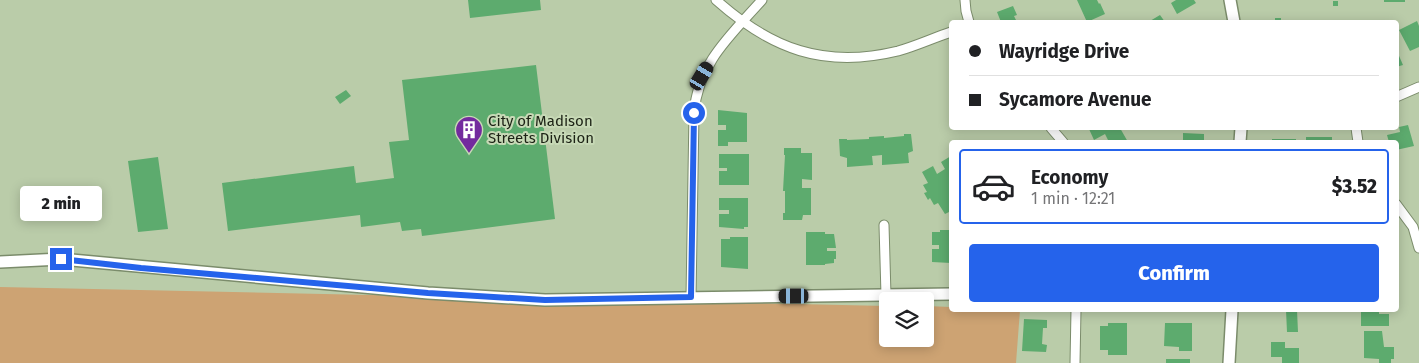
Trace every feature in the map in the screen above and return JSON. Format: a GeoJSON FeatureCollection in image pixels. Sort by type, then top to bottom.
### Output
{"type":"FeatureCollection","features":[{"type":"Feature","properties":{"kind":"street"},"geometry":{"type":"LineString","coordinates":[[716,0],[743,22],[769,39],[810,53],[843,59],[868,57],[898,51],[949,33]]}},
{"type":"Feature","properties":{"kind":"street"},"geometry":{"type":"LineString","coordinates":[[691,297],[695,101],[702,76],[710,62],[762,0]]}},
{"type":"Feature","properties":{"kind":"street"},"geometry":{"type":"LineString","coordinates":[[966,0],[968,20]]}},
{"type":"Feature","properties":{"kind":"street"},"geometry":{"type":"LineString","coordinates":[[1230,0],[1234,20]]}},
{"type":"Feature","properties":{"kind":"street"},"geometry":{"type":"LineString","coordinates":[[1399,96],[1419,87]]}},
{"type":"Feature","properties":{"kind":"street"},"geometry":{"type":"LineString","coordinates":[[1053,130],[1060,140]]}},
{"type":"Feature","properties":{"kind":"street"},"geometry":{"type":"LineString","coordinates":[[1399,208],[1413,228],[1419,248]]}},
{"type":"Feature","properties":{"kind":"street"},"geometry":{"type":"LineString","coordinates":[[884,225],[886,292]]}},
{"type":"Feature","properties":{"kind":"street"},"geometry":{"type":"LineString","coordinates":[[0,262],[61,259],[141,268],[428,293],[545,300],[879,295]]}},
{"type":"Feature","properties":{"kind":"street"},"geometry":{"type":"LineString","coordinates":[[934,294],[949,294]]}},
{"type":"Feature","properties":{"kind":"street"},"geometry":{"type":"LineString","coordinates":[[1075,363],[1076,312]]}},
{"type":"Feature","properties":{"kind":"street"},"geometry":{"type":"LineString","coordinates":[[1229,363],[1232,312]]}},
{"type":"Feature","properties":{"kind":"shaded area"},"geometry":{"type":"Polygon","coordinates":[[[0,287],[879,306],[879,347],[934,347],[934,306],[949,307],[949,312],[1020,312],[1016,363],[0,363],[0,287]]]}},
{"type":"Feature","properties":{"kind":"building"},"geometry":{"type":"Polygon","coordinates":[[[468,0],[540,0],[541,10],[470,18],[468,0]]]}},
{"type":"Feature","properties":{"kind":"building"},"geometry":{"type":"Polygon","coordinates":[[[1077,0],[1097,0],[1105,14],[1092,20],[1086,20],[1077,0]]]}},
{"type":"Feature","properties":{"kind":"building"},"geometry":{"type":"Polygon","coordinates":[[[1176,0],[1194,0],[1196,3],[1177,14],[1171,3],[1176,0]]]}},
{"type":"Feature","properties":{"kind":"building"},"geometry":{"type":"Polygon","coordinates":[[[1384,0],[1405,0],[1405,2],[1384,2],[1384,0]]]}},
{"type":"Feature","properties":{"kind":"building"},"geometry":{"type":"Polygon","coordinates":[[[1333,1],[1338,1],[1338,6],[1333,6],[1333,1]]]}},
{"type":"Feature","properties":{"kind":"building"},"geometry":{"type":"Polygon","coordinates":[[[1013,6],[1017,15],[1014,16],[1016,20],[1000,20],[997,12],[1013,6]]]}},
{"type":"Feature","properties":{"kind":"building"},"geometry":{"type":"Polygon","coordinates":[[[1160,15],[1164,20],[1152,20],[1160,15]]]}},
{"type":"Feature","properties":{"kind":"building"},"geometry":{"type":"Polygon","coordinates":[[[1417,21],[1419,26],[1419,47],[1410,51],[1399,30],[1417,21]]]}},
{"type":"Feature","properties":{"kind":"building"},"geometry":{"type":"Polygon","coordinates":[[[1399,56],[1403,65],[1399,66],[1399,56]]]}},
{"type":"Feature","properties":{"kind":"building","name":"City of Madison Streets Division"},"geometry":{"type":"Polygon","coordinates":[[[536,65],[555,219],[422,236],[421,229],[402,231],[400,222],[361,227],[360,215],[228,231],[222,183],[354,166],[356,183],[394,178],[389,142],[409,140],[402,80],[536,65]]]}},
{"type":"Feature","properties":{"kind":"building"},"geometry":{"type":"Polygon","coordinates":[[[346,90],[351,96],[340,104],[335,97],[346,90]]]}},
{"type":"Feature","properties":{"kind":"building"},"geometry":{"type":"Polygon","coordinates":[[[718,110],[747,113],[747,142],[728,142],[728,146],[718,146],[718,130],[726,130],[726,125],[718,125],[718,110]]]}},
{"type":"Feature","properties":{"kind":"building"},"geometry":{"type":"Polygon","coordinates":[[[1408,125],[1414,146],[1399,149],[1399,140],[1388,140],[1387,135],[1400,132],[1399,127],[1408,125]]]}},
{"type":"Feature","properties":{"kind":"building"},"geometry":{"type":"Polygon","coordinates":[[[1089,130],[1121,130],[1127,140],[1108,140],[1105,134],[1094,140],[1089,130]]]}},
{"type":"Feature","properties":{"kind":"building"},"geometry":{"type":"Polygon","coordinates":[[[1183,133],[1204,134],[1204,140],[1183,140],[1183,133]]]}},
{"type":"Feature","properties":{"kind":"building"},"geometry":{"type":"Polygon","coordinates":[[[904,134],[911,134],[913,151],[908,153],[909,163],[882,165],[882,155],[872,156],[873,165],[847,167],[847,158],[840,156],[839,139],[869,139],[869,137],[884,136],[884,138],[904,136],[904,134]]]}},
{"type":"Feature","properties":{"kind":"building"},"geometry":{"type":"Polygon","coordinates":[[[1306,137],[1332,137],[1332,140],[1306,140],[1306,137]]]}},
{"type":"Feature","properties":{"kind":"building"},"geometry":{"type":"Polygon","coordinates":[[[1272,139],[1296,139],[1296,140],[1272,139]]]}},
{"type":"Feature","properties":{"kind":"building"},"geometry":{"type":"Polygon","coordinates":[[[784,148],[801,148],[801,153],[812,153],[812,180],[802,179],[802,188],[811,188],[811,215],[803,215],[802,220],[783,220],[783,213],[785,213],[785,191],[783,191],[784,148]]]}},
{"type":"Feature","properties":{"kind":"building"},"geometry":{"type":"Polygon","coordinates":[[[719,154],[749,154],[749,185],[719,185],[719,171],[727,171],[727,168],[719,168],[719,154]]]}},
{"type":"Feature","properties":{"kind":"building"},"geometry":{"type":"Polygon","coordinates":[[[158,157],[168,229],[138,232],[128,161],[158,157]]]}},
{"type":"Feature","properties":{"kind":"building"},"geometry":{"type":"Polygon","coordinates":[[[949,157],[949,212],[945,214],[938,203],[934,205],[924,193],[927,192],[923,185],[928,183],[922,172],[933,166],[937,174],[945,169],[941,162],[949,157]]]}},
{"type":"Feature","properties":{"kind":"building"},"geometry":{"type":"Polygon","coordinates":[[[719,198],[748,198],[748,227],[744,227],[744,229],[719,227],[719,214],[729,214],[729,210],[719,210],[719,198]]]}},
{"type":"Feature","properties":{"kind":"building"},"geometry":{"type":"Polygon","coordinates":[[[940,230],[949,230],[949,263],[932,262],[932,249],[939,249],[939,245],[932,245],[932,232],[940,232],[940,230]]]}},
{"type":"Feature","properties":{"kind":"building"},"geometry":{"type":"Polygon","coordinates":[[[806,232],[834,234],[836,248],[827,248],[827,251],[836,251],[834,263],[806,265],[806,232]]]}},
{"type":"Feature","properties":{"kind":"building"},"geometry":{"type":"Polygon","coordinates":[[[730,237],[748,237],[748,269],[721,267],[721,239],[730,239],[730,237]]]}},
{"type":"Feature","properties":{"kind":"building"},"geometry":{"type":"Polygon","coordinates":[[[1286,312],[1297,312],[1298,332],[1287,332],[1286,312]]]}},
{"type":"Feature","properties":{"kind":"building"},"geometry":{"type":"Polygon","coordinates":[[[1361,312],[1389,314],[1389,326],[1361,326],[1361,312]]]}},
{"type":"Feature","properties":{"kind":"building"},"geometry":{"type":"Polygon","coordinates":[[[1024,319],[1047,320],[1047,328],[1043,328],[1042,344],[1047,345],[1046,352],[1022,351],[1024,319]]]}},
{"type":"Feature","properties":{"kind":"building"},"geometry":{"type":"Polygon","coordinates":[[[1108,323],[1127,323],[1127,355],[1108,355],[1108,350],[1100,350],[1100,326],[1108,326],[1108,323]]]}},
{"type":"Feature","properties":{"kind":"building"},"geometry":{"type":"Polygon","coordinates":[[[1165,323],[1192,323],[1192,351],[1179,351],[1179,347],[1164,346],[1165,323]]]}},
{"type":"Feature","properties":{"kind":"building"},"geometry":{"type":"Polygon","coordinates":[[[1364,331],[1382,331],[1384,347],[1394,347],[1394,359],[1391,359],[1391,363],[1379,363],[1379,359],[1364,358],[1364,331]]]}},
{"type":"Feature","properties":{"kind":"building"},"geometry":{"type":"Polygon","coordinates":[[[1271,342],[1285,342],[1285,348],[1299,348],[1299,363],[1282,363],[1282,357],[1271,357],[1271,342]]]}},
{"type":"Feature","properties":{"kind":"building"},"geometry":{"type":"Polygon","coordinates":[[[1166,359],[1190,359],[1190,363],[1166,363],[1166,359]]]}},
{"type":"Feature","properties":{"kind":"place","name":"City of Madison Streets Division"},"geometry":{"type":"Point","coordinates":[469,154]}},
{"type":"Feature","properties":{"kind":"route"},"geometry":{"type":"LineString","coordinates":[[61,259],[141,268],[428,293],[545,300],[691,297],[694,113]]}}]}
